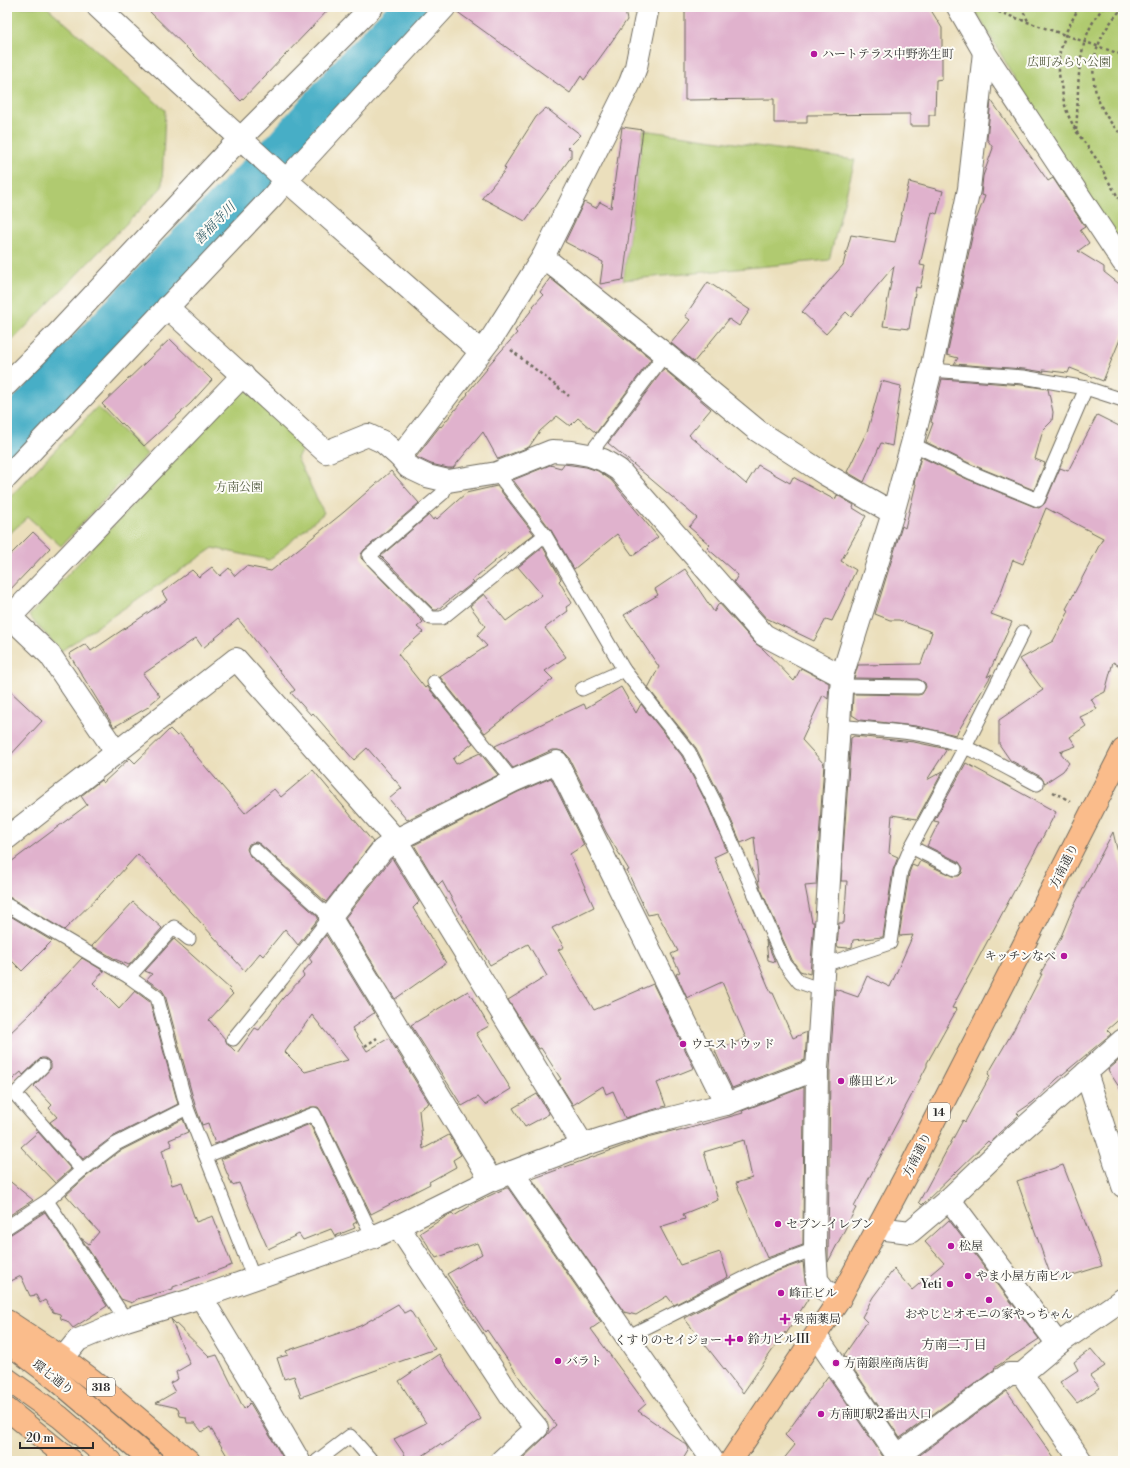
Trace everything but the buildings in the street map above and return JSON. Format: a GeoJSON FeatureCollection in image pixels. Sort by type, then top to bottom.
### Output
{"type":"FeatureCollection","features":[{"type":"Feature","properties":{"kind":"main road","name":"方南通り"},"geometry":{"type":"LineString","coordinates":[[731,1461],[839,1300],[912,1164],[1123,750]]}},
{"type":"Feature","properties":{"kind":"main road","name":"318"},"geometry":{"type":"LineString","coordinates":[[7,1321],[63,1358],[122,1404],[189,1461]]}},
{"type":"Feature","properties":{"kind":"main road","name":"環七通り"},"geometry":{"type":"LineString","coordinates":[[7,1342],[74,1394],[152,1461]]}},
{"type":"Feature","properties":{"kind":"main road"},"geometry":{"type":"LineString","coordinates":[[7,1379],[60,1417],[111,1461]]}},
{"type":"Feature","properties":{"kind":"main road"},"geometry":{"type":"LineString","coordinates":[[7,1409],[71,1461]]}},
{"type":"Feature","properties":{"kind":"street"},"geometry":{"type":"LineString","coordinates":[[98,7],[282,176],[486,343]]}},
{"type":"Feature","properties":{"kind":"street"},"geometry":{"type":"LineString","coordinates":[[7,384],[58,333],[229,150],[246,142],[372,7]]}},
{"type":"Feature","properties":{"kind":"street"},"geometry":{"type":"LineString","coordinates":[[7,477],[273,196],[282,176],[445,7]]}},
{"type":"Feature","properties":{"kind":"street"},"geometry":{"type":"LineString","coordinates":[[400,457],[486,343],[542,257],[630,83],[636,67],[648,7]]}},
{"type":"Feature","properties":{"kind":"street"},"geometry":{"type":"LineString","coordinates":[[958,7],[984,52],[1123,262]]}},
{"type":"Feature","properties":{"kind":"street"},"geometry":{"type":"LineString","coordinates":[[839,1300],[824,1289],[817,1280],[815,1249],[817,1069],[842,681],[893,513],[931,370],[971,177],[984,52]]}},
{"type":"Feature","properties":{"kind":"street"},"geometry":{"type":"LineString","coordinates":[[542,257],[665,354],[758,431],[825,474],[893,513]]}},
{"type":"Feature","properties":{"kind":"street"},"geometry":{"type":"LineString","coordinates":[[167,307],[326,452],[368,435],[383,442],[400,457],[408,467],[427,476],[448,481],[496,473],[552,451],[572,452],[589,455],[603,460],[619,470],[764,635],[842,681]]}},
{"type":"Feature","properties":{"kind":"street"},"geometry":{"type":"LineString","coordinates":[[116,752],[50,655],[8,615],[243,375]]}},
{"type":"Feature","properties":{"kind":"street"},"geometry":{"type":"LineString","coordinates":[[7,838],[236,659],[396,840],[583,1144]]}},
{"type":"Feature","properties":{"kind":"street"},"geometry":{"type":"LineString","coordinates":[[491,1180],[330,917],[382,850],[396,840],[513,781],[557,762],[726,1104]]}},
{"type":"Feature","properties":{"kind":"street"},"geometry":{"type":"LineString","coordinates":[[878,1228],[910,1232],[949,1199],[1016,1135],[1123,1040]]}},
{"type":"Feature","properties":{"kind":"street"},"geometry":{"type":"LineString","coordinates":[[63,1358],[78,1340],[126,1320],[201,1297],[373,1237],[491,1180],[583,1144],[644,1125],[726,1104],[817,1069]]}},
{"type":"Feature","properties":{"kind":"street"},"geometry":{"type":"LineString","coordinates":[[1086,1073],[1123,1186]]}},
{"type":"Feature","properties":{"kind":"street"},"geometry":{"type":"LineString","coordinates":[[512,1172],[713,1461]]}},
{"type":"Feature","properties":{"kind":"street"},"geometry":{"type":"LineString","coordinates":[[949,1199],[1058,1344]]}},
{"type":"Feature","properties":{"kind":"street"},"geometry":{"type":"LineString","coordinates":[[398,1226],[511,1397],[537,1428],[500,1461]]}},
{"type":"Feature","properties":{"kind":"street"},"geometry":{"type":"LineString","coordinates":[[201,1297],[299,1461]]}},
{"type":"Feature","properties":{"kind":"street"},"geometry":{"type":"LineString","coordinates":[[816,1336],[899,1458],[1009,1374],[1022,1374],[1058,1344],[1123,1299]]}},
{"type":"Feature","properties":{"kind":"street"},"geometry":{"type":"LineString","coordinates":[[1022,1374],[1081,1461]]}},
{"type":"Feature","properties":{"kind":"lane"},"geometry":{"type":"LineString","coordinates":[[589,455],[665,354]]}},
{"type":"Feature","properties":{"kind":"lane"},"geometry":{"type":"LineString","coordinates":[[931,370],[1023,377],[1086,388],[1123,400]]}},
{"type":"Feature","properties":{"kind":"lane"},"geometry":{"type":"LineString","coordinates":[[912,444],[970,472],[1038,500],[1086,388]]}},
{"type":"Feature","properties":{"kind":"lane"},"geometry":{"type":"LineString","coordinates":[[496,473],[545,535],[624,670],[689,752],[715,803],[785,964],[799,982],[822,990]]}},
{"type":"Feature","properties":{"kind":"lane"},"geometry":{"type":"LineString","coordinates":[[448,481],[443,493],[370,556],[431,618],[442,618],[545,535]]}},
{"type":"Feature","properties":{"kind":"lane"},"geometry":{"type":"LineString","coordinates":[[824,965],[890,943],[901,871],[911,847],[1023,632]]}},
{"type":"Feature","properties":{"kind":"lane"},"geometry":{"type":"LineString","coordinates":[[582,689],[624,670]]}},
{"type":"Feature","properties":{"kind":"lane"},"geometry":{"type":"LineString","coordinates":[[842,681],[918,687]]}},
{"type":"Feature","properties":{"kind":"lane"},"geometry":{"type":"LineString","coordinates":[[434,682],[513,781]]}},
{"type":"Feature","properties":{"kind":"lane"},"geometry":{"type":"LineString","coordinates":[[838,726],[910,732],[942,739],[964,747],[1037,784]]}},
{"type":"Feature","properties":{"kind":"lane"},"geometry":{"type":"LineString","coordinates":[[911,847],[955,869]]}},
{"type":"Feature","properties":{"kind":"lane"},"geometry":{"type":"LineString","coordinates":[[233,1039],[330,917],[255,850]]}},
{"type":"Feature","properties":{"kind":"lane"},"geometry":{"type":"LineString","coordinates":[[7,905],[129,977],[157,997],[187,1108],[254,1279]]}},
{"type":"Feature","properties":{"kind":"lane"},"geometry":{"type":"LineString","coordinates":[[129,977],[174,927],[189,939]]}},
{"type":"Feature","properties":{"kind":"lane"},"geometry":{"type":"LineString","coordinates":[[43,1066],[15,1094],[82,1170]]}},
{"type":"Feature","properties":{"kind":"lane"},"geometry":{"type":"LineString","coordinates":[[7,1227],[47,1201],[82,1170],[116,1144],[187,1108]]}},
{"type":"Feature","properties":{"kind":"lane"},"geometry":{"type":"LineString","coordinates":[[206,1156],[314,1114],[373,1237]]}},
{"type":"Feature","properties":{"kind":"lane"},"geometry":{"type":"LineString","coordinates":[[47,1201],[126,1320]]}},
{"type":"Feature","properties":{"kind":"lane"},"geometry":{"type":"LineString","coordinates":[[627,1337],[769,1266],[815,1249]]}},
{"type":"Feature","properties":{"kind":"lane"},"geometry":{"type":"LineString","coordinates":[[317,1461],[350,1436],[372,1461]]}},
{"type":"Feature","properties":{"kind":"path"},"geometry":{"type":"LineString","coordinates":[[1021,7],[1028,23]]}},
{"type":"Feature","properties":{"kind":"path"},"geometry":{"type":"LineString","coordinates":[[1079,7],[1059,55],[1064,102],[1068,115],[1076,131],[1098,161],[1123,205]]}},
{"type":"Feature","properties":{"kind":"path"},"geometry":{"type":"LineString","coordinates":[[1076,131],[1080,56],[1092,24],[1104,7]]}},
{"type":"Feature","properties":{"kind":"path"},"geometry":{"type":"LineString","coordinates":[[1117,7],[1120,11],[1107,26],[1100,40],[1093,68],[1094,89],[1107,117],[1123,136]]}},
{"type":"Feature","properties":{"kind":"path"},"geometry":{"type":"LineString","coordinates":[[987,8],[1123,55]]}},
{"type":"Feature","properties":{"kind":"path"},"geometry":{"type":"LineString","coordinates":[[1123,88],[1120,89],[1123,95]]}},
{"type":"Feature","properties":{"kind":"path"},"geometry":{"type":"LineString","coordinates":[[486,343],[569,396]]}},
{"type":"Feature","properties":{"kind":"path"},"geometry":{"type":"LineString","coordinates":[[1037,784],[1091,812]]}},
{"type":"Feature","properties":{"kind":"green space"},"geometry":{"type":"Polygon","coordinates":[[[7,7],[47,7],[165,110],[162,187],[7,346],[7,7]]]}},
{"type":"Feature","properties":{"kind":"green space","name":"広町みらい公園"},"geometry":{"type":"Polygon","coordinates":[[[973,7],[1123,7],[1123,251],[1046,131],[973,7]]]}},
{"type":"Feature","properties":{"kind":"green space"},"geometry":{"type":"Polygon","coordinates":[[[643,130],[855,160],[829,260],[623,280],[643,130]]]}},
{"type":"Feature","properties":{"kind":"green space","name":"方南公園"},"geometry":{"type":"Polygon","coordinates":[[[243,387],[306,444],[297,458],[324,513],[269,560],[213,548],[61,651],[29,616],[243,387]]]}},
{"type":"Feature","properties":{"kind":"green space"},"geometry":{"type":"Polygon","coordinates":[[[97,407],[147,454],[61,546],[28,517],[9,534],[7,533],[7,500],[97,407]]]}},
{"type":"Feature","properties":{"kind":"waterway","name":"善福寺川"},"geometry":{"type":"LineString","coordinates":[[7,436],[183,252],[282,153],[361,64],[417,7]]}},
{"type":"Feature","properties":{"kind":"place","name":"ハートテラス中野弥生町"},"geometry":{"type":"Point","coordinates":[814,54]}},
{"type":"Feature","properties":{"kind":"place","name":"キッチンなべ"},"geometry":{"type":"Point","coordinates":[1064,956]}},
{"type":"Feature","properties":{"kind":"place","name":"ウエストウッド"},"geometry":{"type":"Point","coordinates":[683,1044]}},
{"type":"Feature","properties":{"kind":"place","name":"藤田ビル"},"geometry":{"type":"Point","coordinates":[841,1081]}},
{"type":"Feature","properties":{"kind":"place","name":"セブン-イレブン"},"geometry":{"type":"Point","coordinates":[778,1224]}},
{"type":"Feature","properties":{"kind":"place","name":"松屋"},"geometry":{"type":"Point","coordinates":[951,1246]}},
{"type":"Feature","properties":{"kind":"place","name":"やま小屋方南ビル"},"geometry":{"type":"Point","coordinates":[968,1276]}},
{"type":"Feature","properties":{"kind":"place","name":"Yeti"},"geometry":{"type":"Point","coordinates":[950,1284]}},
{"type":"Feature","properties":{"kind":"place","name":"峰正ビル"},"geometry":{"type":"Point","coordinates":[781,1293]}},
{"type":"Feature","properties":{"kind":"place","name":"おやじとオモニの家やっちゃん"},"geometry":{"type":"Point","coordinates":[989,1300]}},
{"type":"Feature","properties":{"kind":"place","name":"泉南薬局"},"geometry":{"type":"Point","coordinates":[785,1319]}},
{"type":"Feature","properties":{"kind":"place","name":"鈴力ビルIII"},"geometry":{"type":"Point","coordinates":[740,1339]}},
{"type":"Feature","properties":{"kind":"place","name":"くすりのセイジョー"},"geometry":{"type":"Point","coordinates":[730,1340]}},
{"type":"Feature","properties":{"kind":"place","name":"バラト"},"geometry":{"type":"Point","coordinates":[558,1361]}},
{"type":"Feature","properties":{"kind":"place","name":"方南銀座商店街"},"geometry":{"type":"Point","coordinates":[836,1363]}},
{"type":"Feature","properties":{"kind":"place","name":"方南町駅2番出入口"},"geometry":{"type":"Point","coordinates":[821,1414]}},
{"type":"Feature","properties":{"kind":"district","name":"方南二丁目"},"geometry":{"type":"Point","coordinates":[954,1344]}}]}
